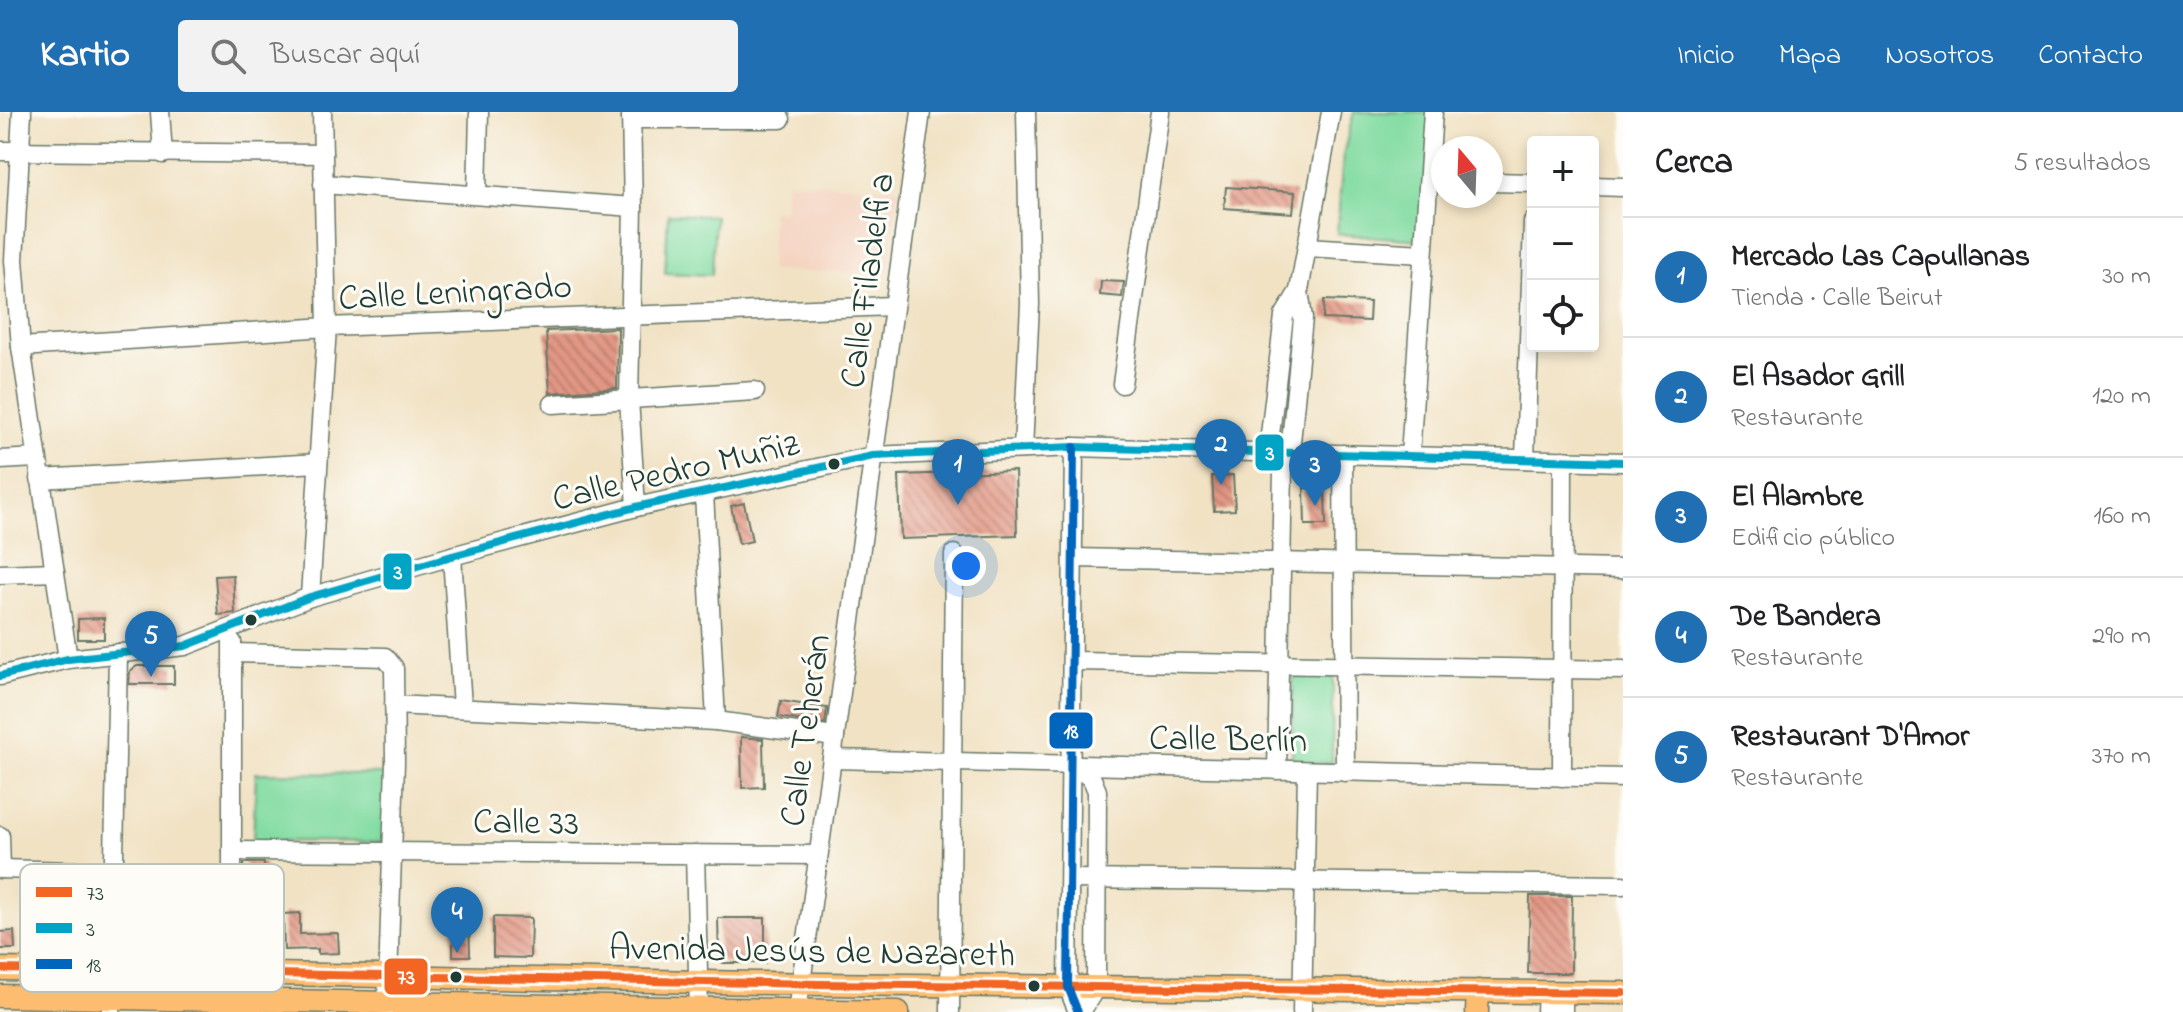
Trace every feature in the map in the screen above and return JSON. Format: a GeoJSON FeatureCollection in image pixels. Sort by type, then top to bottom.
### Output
{"type":"FeatureCollection","features":[{"type":"Feature","properties":{"kind":"main road","name":"Avenida Jesús de Nazareth"},"geometry":{"type":"LineString","coordinates":[[0,969],[20,969]]}},
{"type":"Feature","properties":{"kind":"main road","name":"Avenida Jesús de Nazareth"},"geometry":{"type":"LineString","coordinates":[[284,974],[1096,987],[1302,1001],[1555,1002],[1623,993]]}},
{"type":"Feature","properties":{"kind":"main road","name":"Avenida Jesús de Nazareth"},"geometry":{"type":"LineString","coordinates":[[0,996],[111,1005],[898,1012]]}},
{"type":"Feature","properties":{"kind":"street"},"geometry":{"type":"LineString","coordinates":[[22,112],[9,150],[7,260],[68,659]]}},
{"type":"Feature","properties":{"kind":"street"},"geometry":{"type":"LineString","coordinates":[[160,112],[163,154]]}},
{"type":"Feature","properties":{"kind":"street"},"geometry":{"type":"LineString","coordinates":[[310,597],[327,327],[322,112]]}},
{"type":"Feature","properties":{"kind":"street"},"geometry":{"type":"LineString","coordinates":[[477,194],[479,112]]}},
{"type":"Feature","properties":{"kind":"street","name":"Calle Filadelfia"},"geometry":{"type":"LineString","coordinates":[[873,456],[921,112]]}},
{"type":"Feature","properties":{"kind":"street"},"geometry":{"type":"LineString","coordinates":[[1023,449],[1030,304],[1026,112]]}},
{"type":"Feature","properties":{"kind":"street"},"geometry":{"type":"LineString","coordinates":[[1122,384],[1160,112]]}},
{"type":"Feature","properties":{"kind":"street"},"geometry":{"type":"LineString","coordinates":[[1277,770],[1283,470],[1290,453],[1303,318],[1299,291],[1331,112]]}},
{"type":"Feature","properties":{"kind":"street"},"geometry":{"type":"LineString","coordinates":[[1433,112],[1434,136]]}},
{"type":"Feature","properties":{"kind":"street"},"geometry":{"type":"LineString","coordinates":[[636,507],[629,399],[633,207],[631,116],[781,119]]}},
{"type":"Feature","properties":{"kind":"street"},"geometry":{"type":"LineString","coordinates":[[9,150],[323,154]]}},
{"type":"Feature","properties":{"kind":"street"},"geometry":{"type":"LineString","coordinates":[[1503,182],[1527,183]]}},
{"type":"Feature","properties":{"kind":"street"},"geometry":{"type":"LineString","coordinates":[[323,184],[633,207]]}},
{"type":"Feature","properties":{"kind":"street"},"geometry":{"type":"LineString","coordinates":[[1599,186],[1623,187]]}},
{"type":"Feature","properties":{"kind":"street"},"geometry":{"type":"LineString","coordinates":[[1410,456],[1423,254],[1431,208]]}},
{"type":"Feature","properties":{"kind":"street"},"geometry":{"type":"LineString","coordinates":[[1307,247],[1423,254]]}},
{"type":"Feature","properties":{"kind":"street"},"geometry":{"type":"LineString","coordinates":[[1525,459],[1531,280]]}},
{"type":"Feature","properties":{"kind":"street"},"geometry":{"type":"LineString","coordinates":[[1268,452],[1284,316],[1299,291]]}},
{"type":"Feature","properties":{"kind":"street","name":"Calle Leningrado"},"geometry":{"type":"LineString","coordinates":[[21,347],[327,327],[893,306]]}},
{"type":"Feature","properties":{"kind":"street"},"geometry":{"type":"LineString","coordinates":[[553,404],[755,391]]}},
{"type":"Feature","properties":{"kind":"street"},"geometry":{"type":"LineString","coordinates":[[1074,447],[1073,765],[1068,987],[1079,1012]]}},
{"type":"Feature","properties":{"kind":"street","name":"Calle Pedro Muñiz"},"geometry":{"type":"LineString","coordinates":[[0,676],[68,659],[185,646],[310,597],[452,556],[636,507],[873,456],[1074,447],[1623,462]]}},
{"type":"Feature","properties":{"kind":"street"},"geometry":{"type":"LineString","coordinates":[[1343,454],[1345,772]]}},
{"type":"Feature","properties":{"kind":"street","name":"Calle Teherán"},"geometry":{"type":"LineString","coordinates":[[797,1011],[873,456]]}},
{"type":"Feature","properties":{"kind":"street"},"geometry":{"type":"LineString","coordinates":[[0,460],[37,458]]}},
{"type":"Feature","properties":{"kind":"street"},"geometry":{"type":"LineString","coordinates":[[1562,777],[1563,460]]}},
{"type":"Feature","properties":{"kind":"street"},"geometry":{"type":"LineString","coordinates":[[40,479],[318,463]]}},
{"type":"Feature","properties":{"kind":"street"},"geometry":{"type":"LineString","coordinates":[[704,493],[716,721]]}},
{"type":"Feature","properties":{"kind":"street"},"geometry":{"type":"LineString","coordinates":[[950,1012],[954,554]]}},
{"type":"Feature","properties":{"kind":"street"},"geometry":{"type":"LineString","coordinates":[[452,556],[462,707]]}},
{"type":"Feature","properties":{"kind":"street"},"geometry":{"type":"LineString","coordinates":[[1073,558],[1623,569]]}},
{"type":"Feature","properties":{"kind":"street"},"geometry":{"type":"LineString","coordinates":[[0,574],[55,572]]}},
{"type":"Feature","properties":{"kind":"street"},"geometry":{"type":"LineString","coordinates":[[231,627],[232,864]]}},
{"type":"Feature","properties":{"kind":"street"},"geometry":{"type":"LineString","coordinates":[[104,864],[118,653]]}},
{"type":"Feature","properties":{"kind":"street"},"geometry":{"type":"LineString","coordinates":[[233,653],[385,657],[394,668],[387,1008]]}},
{"type":"Feature","properties":{"kind":"street"},"geometry":{"type":"LineString","coordinates":[[1074,661],[1623,670]]}},
{"type":"Feature","properties":{"kind":"street"},"geometry":{"type":"LineString","coordinates":[[394,705],[716,721],[835,737]]}},
{"type":"Feature","properties":{"kind":"street","name":"Calle Berlín"},"geometry":{"type":"LineString","coordinates":[[832,759],[1623,778]]}},
{"type":"Feature","properties":{"kind":"street"},"geometry":{"type":"LineString","coordinates":[[1073,765],[1092,779],[1097,791],[1096,987],[1079,1012]]}},
{"type":"Feature","properties":{"kind":"street"},"geometry":{"type":"LineString","coordinates":[[1302,1001],[1307,771]]}},
{"type":"Feature","properties":{"kind":"street"},"geometry":{"type":"LineString","coordinates":[[0,836],[0,869],[20,870]]}},
{"type":"Feature","properties":{"kind":"street","name":"Calle 33"},"geometry":{"type":"LineString","coordinates":[[232,851],[818,855]]}},
{"type":"Feature","properties":{"kind":"street"},"geometry":{"type":"LineString","coordinates":[[695,854],[699,1010]]}},
{"type":"Feature","properties":{"kind":"street"},"geometry":{"type":"LineString","coordinates":[[1071,879],[1623,885]]}},
{"type":"Feature","properties":{"kind":"shaded area"},"geometry":{"type":"Polygon","coordinates":[[[786,181],[900,189],[889,272],[770,271],[772,210],[784,211],[786,181]]]}},
{"type":"Feature","properties":{"kind":"green space"},"geometry":{"type":"Polygon","coordinates":[[[1354,112],[1432,112],[1422,240],[1337,234],[1343,155],[1354,112]]]}},
{"type":"Feature","properties":{"kind":"green space"},"geometry":{"type":"Polygon","coordinates":[[[668,214],[715,216],[712,275],[665,273],[668,214]]]}},
{"type":"Feature","properties":{"kind":"green space"},"geometry":{"type":"Polygon","coordinates":[[[1293,677],[1333,677],[1332,763],[1292,763],[1293,677]]]}},
{"type":"Feature","properties":{"kind":"green space"},"geometry":{"type":"Polygon","coordinates":[[[256,773],[390,774],[391,842],[253,841],[256,773]]]}},
{"type":"Feature","properties":{"kind":"building"},"geometry":{"type":"Polygon","coordinates":[[[1226,187],[1295,192],[1293,213],[1224,208],[1226,187]]]}},
{"type":"Feature","properties":{"kind":"building"},"geometry":{"type":"Polygon","coordinates":[[[1101,281],[1124,282],[1122,297],[1100,295],[1101,281]]]}},
{"type":"Feature","properties":{"kind":"building"},"geometry":{"type":"Polygon","coordinates":[[[1324,300],[1370,302],[1369,321],[1323,319],[1324,300]]]}},
{"type":"Feature","properties":{"kind":"building"},"geometry":{"type":"Polygon","coordinates":[[[618,328],[617,388],[550,393],[546,331],[618,328]]]}},
{"type":"Feature","properties":{"kind":"building"},"geometry":{"type":"Polygon","coordinates":[[[1015,471],[1017,535],[901,539],[899,475],[1015,471]]]}},
{"type":"Feature","properties":{"kind":"building"},"geometry":{"type":"Polygon","coordinates":[[[1233,475],[1235,510],[1214,511],[1212,476],[1233,475]]]}},
{"type":"Feature","properties":{"kind":"building"},"geometry":{"type":"Polygon","coordinates":[[[1304,488],[1325,488],[1326,525],[1305,525],[1304,488]]]}},
{"type":"Feature","properties":{"kind":"building"},"geometry":{"type":"Polygon","coordinates":[[[744,503],[752,541],[739,544],[731,506],[744,503]]]}},
{"type":"Feature","properties":{"kind":"building"},"geometry":{"type":"Polygon","coordinates":[[[233,575],[235,613],[218,615],[215,576],[233,575]]]}},
{"type":"Feature","properties":{"kind":"building"},"geometry":{"type":"Polygon","coordinates":[[[104,618],[104,639],[78,639],[78,619],[104,618]]]}},
{"type":"Feature","properties":{"kind":"building"},"geometry":{"type":"Polygon","coordinates":[[[137,666],[174,666],[174,684],[129,684],[130,671],[137,666]]]}},
{"type":"Feature","properties":{"kind":"building"},"geometry":{"type":"Polygon","coordinates":[[[781,701],[827,708],[825,724],[778,717],[781,701]]]}},
{"type":"Feature","properties":{"kind":"building"},"geometry":{"type":"Polygon","coordinates":[[[741,737],[763,739],[764,787],[742,788],[741,737]]]}},
{"type":"Feature","properties":{"kind":"building"},"geometry":{"type":"Polygon","coordinates":[[[1530,896],[1572,896],[1571,973],[1528,973],[1530,896]]]}},
{"type":"Feature","properties":{"kind":"building"},"geometry":{"type":"Polygon","coordinates":[[[300,913],[300,934],[338,933],[339,953],[318,954],[318,949],[284,950],[284,914],[300,913]]]}},
{"type":"Feature","properties":{"kind":"building"},"geometry":{"type":"Polygon","coordinates":[[[453,915],[469,915],[470,956],[453,956],[453,915]]]}},
{"type":"Feature","properties":{"kind":"building"},"geometry":{"type":"Polygon","coordinates":[[[493,917],[531,918],[530,958],[493,957],[493,917]]]}},
{"type":"Feature","properties":{"kind":"building"},"geometry":{"type":"Polygon","coordinates":[[[718,918],[765,918],[765,963],[723,963],[719,958],[718,918]]]}},
{"type":"Feature","properties":{"kind":"building"},"geometry":{"type":"Polygon","coordinates":[[[14,931],[15,949],[0,949],[0,932],[14,931]]]}},
{"type":"Feature","properties":{"kind":"transit line","name":"3"},"geometry":{"type":"LineString","coordinates":[[0,676],[68,659],[185,646],[310,597],[452,556],[636,507],[873,456],[1074,447],[1623,462]]}},
{"type":"Feature","properties":{"kind":"transit line","name":"18"},"geometry":{"type":"LineString","coordinates":[[1074,447],[1068,987],[1078,1012]]}},
{"type":"Feature","properties":{"kind":"transit line","name":"73"},"geometry":{"type":"LineString","coordinates":[[0,969],[20,969]]}},
{"type":"Feature","properties":{"kind":"transit line","name":"73"},"geometry":{"type":"LineString","coordinates":[[284,974],[1623,993]]}},
{"type":"Feature","properties":{"kind":"place","name":"El Asador Grill"},"geometry":{"type":"Point","coordinates":[1221,485]}},
{"type":"Feature","properties":{"kind":"place","name":"Mercado Las Capullanas"},"geometry":{"type":"Point","coordinates":[958,505]}},
{"type":"Feature","properties":{"kind":"place","name":"El Alambre"},"geometry":{"type":"Point","coordinates":[1315,506]}},
{"type":"Feature","properties":{"kind":"place","name":"Restaurant D'Amor"},"geometry":{"type":"Point","coordinates":[151,677]}},
{"type":"Feature","properties":{"kind":"place","name":"De Bandera"},"geometry":{"type":"Point","coordinates":[457,953]}}]}
